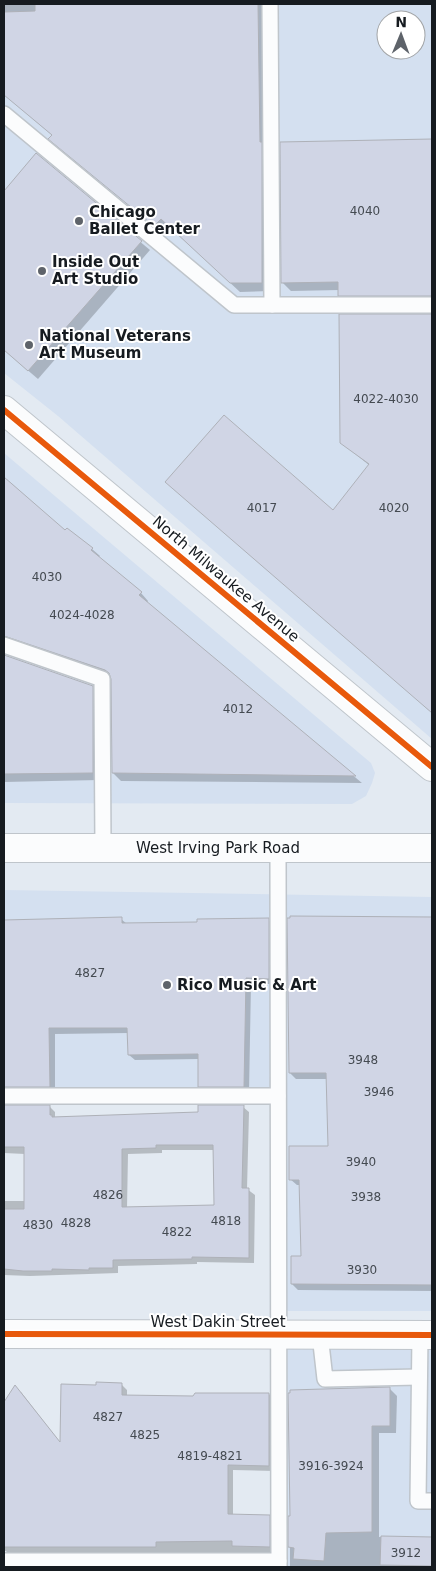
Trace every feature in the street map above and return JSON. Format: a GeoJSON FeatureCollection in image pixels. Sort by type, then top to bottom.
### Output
{"type":"FeatureCollection","features":[{"type":"Feature","properties":{"kind":"main road","name":"North Milwaukee Avenue"},"geometry":{"type":"LineString","coordinates":[[4,410],[432,767]]}},
{"type":"Feature","properties":{"kind":"main road","name":"West Irving Park Road"},"geometry":{"type":"LineString","coordinates":[[4,848],[432,848]]}},
{"type":"Feature","properties":{"kind":"main road","name":"West Dakin Street"},"geometry":{"type":"LineString","coordinates":[[4,1334],[426,1335]]}},
{"type":"Feature","properties":{"kind":"lane"},"geometry":{"type":"LineString","coordinates":[[270,4],[272,305]]}},
{"type":"Feature","properties":{"kind":"lane"},"geometry":{"type":"LineString","coordinates":[[4,114],[234,305],[432,305]]}},
{"type":"Feature","properties":{"kind":"lane"},"geometry":{"type":"LineString","coordinates":[[4,645],[102,679],[102,848]]}},
{"type":"Feature","properties":{"kind":"lane"},"geometry":{"type":"LineString","coordinates":[[4,1561],[279,1564],[278,848]]}},
{"type":"Feature","properties":{"kind":"lane"},"geometry":{"type":"LineString","coordinates":[[4,1096],[278,1096]]}},
{"type":"Feature","properties":{"kind":"lane"},"geometry":{"type":"LineString","coordinates":[[320,1335],[325,1379],[419,1377]]}},
{"type":"Feature","properties":{"kind":"lane"},"geometry":{"type":"LineString","coordinates":[[426,1335],[419,1377],[418,1501],[432,1502]]}},
{"type":"Feature","properties":{"kind":"shaded area"},"geometry":{"type":"Polygon","coordinates":[[[4,4],[432,4],[432,739],[58,416],[4,373],[4,4]]]}},
{"type":"Feature","properties":{"kind":"shaded area"},"geometry":{"type":"Polygon","coordinates":[[[4,453],[371,763],[375,773],[366,796],[352,804],[4,803],[4,453]]]}},
{"type":"Feature","properties":{"kind":"shaded area"},"geometry":{"type":"Polygon","coordinates":[[[4,890],[432,897],[432,1311],[278,1311],[278,1096],[4,1099],[4,890]]]}},
{"type":"Feature","properties":{"kind":"shaded area"},"geometry":{"type":"Polygon","coordinates":[[[279,1346],[432,1348],[432,1567],[279,1567],[279,1346]]]}},
{"type":"Feature","properties":{"kind":"building"},"geometry":{"type":"Polygon","coordinates":[[[35,4],[258,4],[260,142],[262,142],[262,283],[230,283],[161,219],[154,226],[48,139],[52,135],[4,95],[4,12],[35,11],[35,4]]]}},
{"type":"Feature","properties":{"kind":"building"},"geometry":{"type":"Polygon","coordinates":[[[432,139],[432,296],[338,296],[338,282],[281,283],[280,142],[432,139]]]}},
{"type":"Feature","properties":{"kind":"building"},"geometry":{"type":"Polygon","coordinates":[[[36,153],[142,241],[28,371],[4,350],[4,191],[36,153]]]}},
{"type":"Feature","properties":{"kind":"building"},"geometry":{"type":"Polygon","coordinates":[[[339,314],[432,314],[432,713],[165,482],[224,415],[333,510],[369,464],[340,443],[339,314]]]}},
{"type":"Feature","properties":{"kind":"building"},"geometry":{"type":"Polygon","coordinates":[[[4,477],[65,530],[67,528],[93,548],[91,550],[142,592],[139,595],[356,776],[112,773],[111,679],[109,673],[105,670],[4,636],[4,477]]]}},
{"type":"Feature","properties":{"kind":"building"},"geometry":{"type":"Polygon","coordinates":[[[4,655],[93,686],[93,773],[4,774],[4,655]]]}},
{"type":"Feature","properties":{"kind":"building"},"geometry":{"type":"Polygon","coordinates":[[[290,916],[432,917],[432,1285],[291,1284],[291,1256],[301,1256],[299,1180],[289,1180],[289,1146],[328,1146],[326,1073],[289,1073],[287,918],[290,918],[290,916]]]}},
{"type":"Feature","properties":{"kind":"building"},"geometry":{"type":"Polygon","coordinates":[[[122,917],[122,923],[197,922],[197,919],[269,918],[269,979],[246,978],[244,1087],[198,1087],[198,1054],[128,1055],[127,1028],[49,1028],[50,1087],[4,1087],[4,920],[122,917]]]}},
{"type":"Feature","properties":{"kind":"building"},"geometry":{"type":"Polygon","coordinates":[[[4,1105],[50,1105],[50,1115],[52,1117],[198,1112],[198,1105],[244,1105],[242,1188],[249,1188],[249,1258],[192,1257],[192,1259],[113,1260],[113,1268],[89,1268],[89,1270],[52,1269],[52,1271],[23,1271],[4,1269],[4,1209],[24,1209],[24,1147],[4,1147],[4,1105]],[[156,1145],[156,1148],[122,1149],[122,1207],[214,1205],[213,1145],[156,1145]]]}},
{"type":"Feature","properties":{"kind":"building"},"geometry":{"type":"Polygon","coordinates":[[[96,1382],[122,1383],[122,1395],[193,1396],[195,1393],[269,1393],[269,1466],[228,1465],[228,1514],[270,1515],[270,1547],[232,1546],[232,1541],[156,1542],[156,1547],[4,1547],[4,1402],[15,1385],[60,1442],[61,1384],[96,1385],[96,1382]]]}},
{"type":"Feature","properties":{"kind":"building"},"geometry":{"type":"Polygon","coordinates":[[[390,1387],[390,1426],[372,1426],[372,1532],[326,1533],[324,1561],[293,1559],[294,1548],[288,1547],[288,1516],[290,1516],[288,1393],[290,1393],[290,1390],[390,1387]]]}},
{"type":"Feature","properties":{"kind":"building"},"geometry":{"type":"Polygon","coordinates":[[[381,1536],[432,1537],[432,1566],[380,1565],[381,1536]]]}},
{"type":"Feature","properties":{"kind":"cycle path"},"geometry":{"type":"LineString","coordinates":[[4,410],[432,767]]}},
{"type":"Feature","properties":{"kind":"cycle path"},"geometry":{"type":"LineString","coordinates":[[4,1334],[432,1335]]}},
{"type":"Feature","properties":{"kind":"place","name":"Chicago Ballet Center"},"geometry":{"type":"Point","coordinates":[79,221]}},
{"type":"Feature","properties":{"kind":"place","name":"Inside Out Art Studio"},"geometry":{"type":"Point","coordinates":[42,271]}},
{"type":"Feature","properties":{"kind":"place","name":"National Veterans Art Museum"},"geometry":{"type":"Point","coordinates":[29,345]}},
{"type":"Feature","properties":{"kind":"place","name":"Rico Music & Art"},"geometry":{"type":"Point","coordinates":[167,985]}}]}
